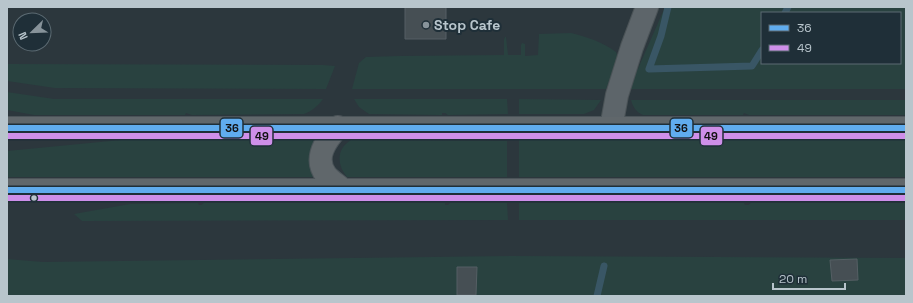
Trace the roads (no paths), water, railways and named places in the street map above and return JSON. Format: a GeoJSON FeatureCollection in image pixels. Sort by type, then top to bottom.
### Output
{"type":"FeatureCollection","features":[{"type":"Feature","properties":{"kind":"main road"},"geometry":{"type":"LineString","coordinates":[[7,128],[906,128]]}},
{"type":"Feature","properties":{"kind":"main road"},"geometry":{"type":"LineString","coordinates":[[338,128],[330,136],[323,147],[320,159],[326,176],[344,190]]}},
{"type":"Feature","properties":{"kind":"main road"},"geometry":{"type":"LineString","coordinates":[[7,190],[906,190]]}},
{"type":"Feature","properties":{"kind":"street"},"geometry":{"type":"LineString","coordinates":[[612,128],[617,95],[632,47],[647,7]]}},
{"type":"Feature","properties":{"kind":"waterway"},"geometry":{"type":"LineString","coordinates":[[668,7],[661,36],[649,69],[752,66],[761,52]]}},
{"type":"Feature","properties":{"kind":"waterway"},"geometry":{"type":"LineString","coordinates":[[786,12],[788,7]]}},
{"type":"Feature","properties":{"kind":"waterway"},"geometry":{"type":"LineString","coordinates":[[597,296],[604,266]]}},
{"type":"Feature","properties":{"kind":"place","name":"Stop Cafe"},"geometry":{"type":"Point","coordinates":[426,25]}}]}
